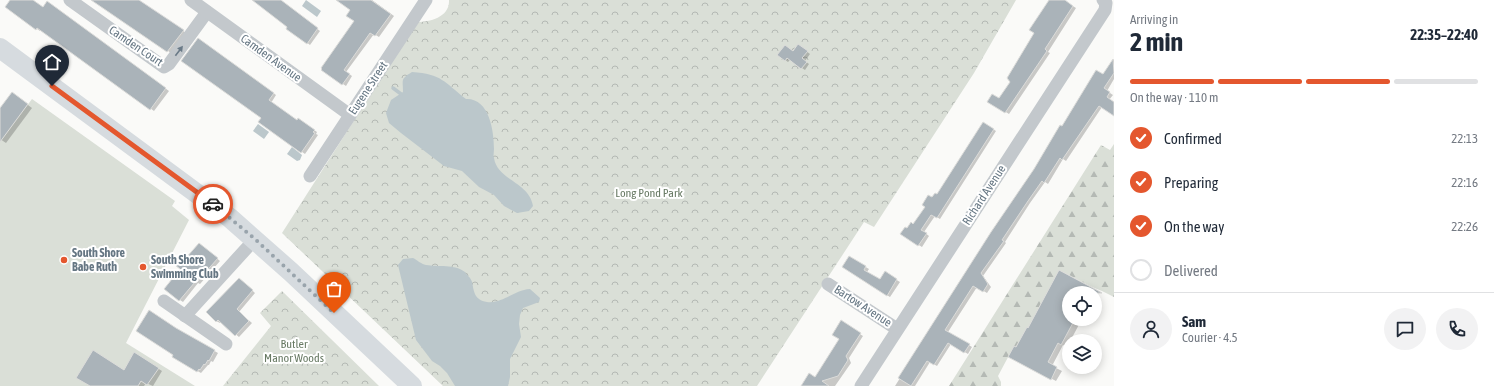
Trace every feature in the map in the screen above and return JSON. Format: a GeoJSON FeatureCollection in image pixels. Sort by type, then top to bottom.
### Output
{"type":"FeatureCollection","features":[{"type":"Feature","properties":{"kind":"main road"},"geometry":{"type":"LineString","coordinates":[[0,48],[216,206],[301,281],[412,386]]}},
{"type":"Feature","properties":{"kind":"street","name":"Camden Court"},"geometry":{"type":"LineString","coordinates":[[70,0],[164,67],[168,64],[208,12]]}},
{"type":"Feature","properties":{"kind":"street","name":"Camden Avenue"},"geometry":{"type":"LineString","coordinates":[[191,0],[350,116]]}},
{"type":"Feature","properties":{"kind":"street","name":"Eugene Street"},"geometry":{"type":"LineString","coordinates":[[310,176],[426,0]]}},
{"type":"Feature","properties":{"kind":"street","name":"Richard Avenue"},"geometry":{"type":"LineString","coordinates":[[861,386],[1105,10],[1104,2]]}},
{"type":"Feature","properties":{"kind":"street"},"geometry":{"type":"LineString","coordinates":[[186,316],[255,239]]}},
{"type":"Feature","properties":{"kind":"street","name":"Bartow Avenue"},"geometry":{"type":"LineString","coordinates":[[828,284],[897,329]]}},
{"type":"Feature","properties":{"kind":"street"},"geometry":{"type":"LineString","coordinates":[[164,301],[226,344]]}},
{"type":"Feature","properties":{"kind":"green space","name":"Long Pond Park"},"geometry":{"type":"Polygon","coordinates":[[[449,0],[1016,0],[974,73],[874,227],[864,222],[757,386],[443,386],[282,233],[417,22],[433,20],[443,14],[446,11],[449,0]]]}},
{"type":"Feature","properties":{"kind":"green space","name":"South Shore Babe Ruth"},"geometry":{"type":"Polygon","coordinates":[[[32,99],[175,201],[172,206],[189,220],[126,343],[195,386],[0,386],[0,142],[32,99]]]}},
{"type":"Feature","properties":{"kind":"green space"},"geometry":{"type":"Polygon","coordinates":[[[1114,144],[1114,297],[1102,291],[1102,286],[1090,286],[1059,270],[1028,328],[1027,327],[1016,347],[1014,346],[998,376],[1001,386],[949,386],[1101,145],[1110,150],[1114,144]]]}},
{"type":"Feature","properties":{"kind":"green space","name":"Butler Manor Woods"},"geometry":{"type":"Polygon","coordinates":[[[282,291],[379,386],[223,386],[271,326],[260,313],[282,291]]]}},
{"type":"Feature","properties":{"kind":"shaded area"},"geometry":{"type":"Polygon","coordinates":[[[306,0],[321,11],[317,17],[302,6],[306,0]]]}},
{"type":"Feature","properties":{"kind":"shaded area"},"geometry":{"type":"Polygon","coordinates":[[[412,72],[430,75],[442,80],[466,99],[474,100],[485,109],[489,116],[493,133],[494,157],[496,165],[507,177],[526,191],[533,206],[529,211],[517,213],[504,206],[494,195],[479,187],[462,171],[444,166],[389,123],[386,113],[391,100],[403,92],[403,80],[412,72]]]}},
{"type":"Feature","properties":{"kind":"shaded area"},"geometry":{"type":"Polygon","coordinates":[[[258,124],[269,132],[264,139],[253,131],[258,124]]]}},
{"type":"Feature","properties":{"kind":"shaded area"},"geometry":{"type":"Polygon","coordinates":[[[292,147],[302,155],[300,160],[297,161],[287,154],[292,147]]]}},
{"type":"Feature","properties":{"kind":"shaded area"},"geometry":{"type":"Polygon","coordinates":[[[413,258],[426,265],[461,269],[470,278],[475,295],[483,301],[498,301],[530,289],[540,298],[539,302],[523,308],[520,315],[519,324],[521,337],[510,359],[510,377],[508,386],[455,386],[447,373],[432,361],[416,340],[398,265],[403,259],[413,258]]]}},
{"type":"Feature","properties":{"kind":"building"},"geometry":{"type":"Polygon","coordinates":[[[10,0],[33,0],[43,7],[47,1],[166,88],[150,110],[37,28],[36,30],[5,7],[10,0]]]}},
{"type":"Feature","properties":{"kind":"building"},"geometry":{"type":"Polygon","coordinates":[[[91,0],[139,0],[184,30],[167,52],[91,0]]]}},
{"type":"Feature","properties":{"kind":"building"},"geometry":{"type":"Polygon","coordinates":[[[252,0],[281,0],[318,28],[307,44],[286,29],[287,27],[252,0]]]}},
{"type":"Feature","properties":{"kind":"building"},"geometry":{"type":"Polygon","coordinates":[[[336,0],[371,0],[391,14],[375,36],[370,33],[344,70],[350,74],[342,85],[321,70],[354,21],[346,16],[350,10],[336,0]]]}},
{"type":"Feature","properties":{"kind":"building"},"geometry":{"type":"Polygon","coordinates":[[[1049,0],[1065,0],[1073,6],[1045,49],[1047,51],[1005,113],[987,102],[992,94],[999,98],[1010,82],[1007,78],[1034,33],[1029,30],[1049,0]]]}},
{"type":"Feature","properties":{"kind":"building"},"geometry":{"type":"Polygon","coordinates":[[[198,38],[274,93],[269,100],[297,120],[298,118],[315,130],[313,132],[315,133],[301,153],[258,122],[261,118],[181,61],[198,38]]]}},
{"type":"Feature","properties":{"kind":"building"},"geometry":{"type":"Polygon","coordinates":[[[798,44],[808,51],[802,58],[807,62],[801,69],[787,58],[785,61],[777,55],[785,45],[793,51],[798,44]]]}},
{"type":"Feature","properties":{"kind":"building"},"geometry":{"type":"Polygon","coordinates":[[[1113,59],[1114,73],[1104,88],[1110,92],[1107,97],[1114,102],[1114,116],[1099,106],[1062,160],[1060,158],[1044,183],[1042,181],[1002,240],[1004,241],[981,273],[988,284],[983,292],[973,286],[945,330],[970,344],[964,353],[948,343],[934,365],[927,361],[911,386],[898,378],[991,232],[1034,169],[1060,125],[1062,126],[1096,70],[1103,74],[1113,59]]]}},
{"type":"Feature","properties":{"kind":"building"},"geometry":{"type":"Polygon","coordinates":[[[12,92],[28,104],[0,142],[0,108],[12,92]]]}},
{"type":"Feature","properties":{"kind":"building"},"geometry":{"type":"Polygon","coordinates":[[[983,122],[994,129],[937,218],[931,215],[921,230],[927,233],[918,246],[900,234],[911,222],[913,224],[925,207],[922,205],[928,195],[932,197],[935,193],[937,194],[983,122]]]}},
{"type":"Feature","properties":{"kind":"building"},"geometry":{"type":"Polygon","coordinates":[[[199,243],[218,258],[179,301],[164,289],[180,269],[175,265],[181,257],[185,259],[199,243]]]}},
{"type":"Feature","properties":{"kind":"building"},"geometry":{"type":"Polygon","coordinates":[[[849,256],[866,266],[864,270],[880,279],[885,271],[897,279],[887,296],[842,267],[849,256]]]}},
{"type":"Feature","properties":{"kind":"building"},"geometry":{"type":"Polygon","coordinates":[[[1059,270],[1089,286],[1062,286],[1062,326],[1071,326],[1067,334],[1062,334],[1062,343],[1061,345],[1058,343],[1048,362],[1057,367],[1051,380],[1008,357],[1014,346],[1016,347],[1027,327],[1028,328],[1059,270]]]}},
{"type":"Feature","properties":{"kind":"building"},"geometry":{"type":"Polygon","coordinates":[[[239,278],[253,290],[237,309],[249,321],[235,336],[218,320],[216,322],[206,312],[239,278]]]}},
{"type":"Feature","properties":{"kind":"building"},"geometry":{"type":"Polygon","coordinates":[[[149,310],[176,328],[215,350],[209,361],[208,360],[200,370],[199,369],[197,372],[172,357],[173,355],[136,331],[149,310]]]}},
{"type":"Feature","properties":{"kind":"building"},"geometry":{"type":"Polygon","coordinates":[[[841,320],[861,333],[846,356],[848,360],[838,376],[822,381],[829,386],[801,386],[809,373],[815,377],[839,339],[832,335],[841,320]]]}},
{"type":"Feature","properties":{"kind":"building"},"geometry":{"type":"Polygon","coordinates":[[[93,350],[124,370],[134,352],[159,368],[147,385],[141,381],[138,386],[90,386],[76,378],[93,350]]]}},
{"type":"Feature","properties":{"kind":"waterway"},"geometry":{"type":"LineString","coordinates":[[393,88],[401,94]]}},
{"type":"Feature","properties":{"kind":"way so far"},"geometry":{"type":"LineString","coordinates":[[213,204],[255,239],[334,313]]}},
{"type":"Feature","properties":{"kind":"place","name":"South Shore Babe Ruth"},"geometry":{"type":"Point","coordinates":[64,260]}},
{"type":"Feature","properties":{"kind":"place","name":"South Shore Swimming Club"},"geometry":{"type":"Point","coordinates":[143,267]}},
{"type":"Feature","properties":{"kind":"route"},"geometry":{"type":"LineString","coordinates":[[52,86],[213,204]]}}]}
